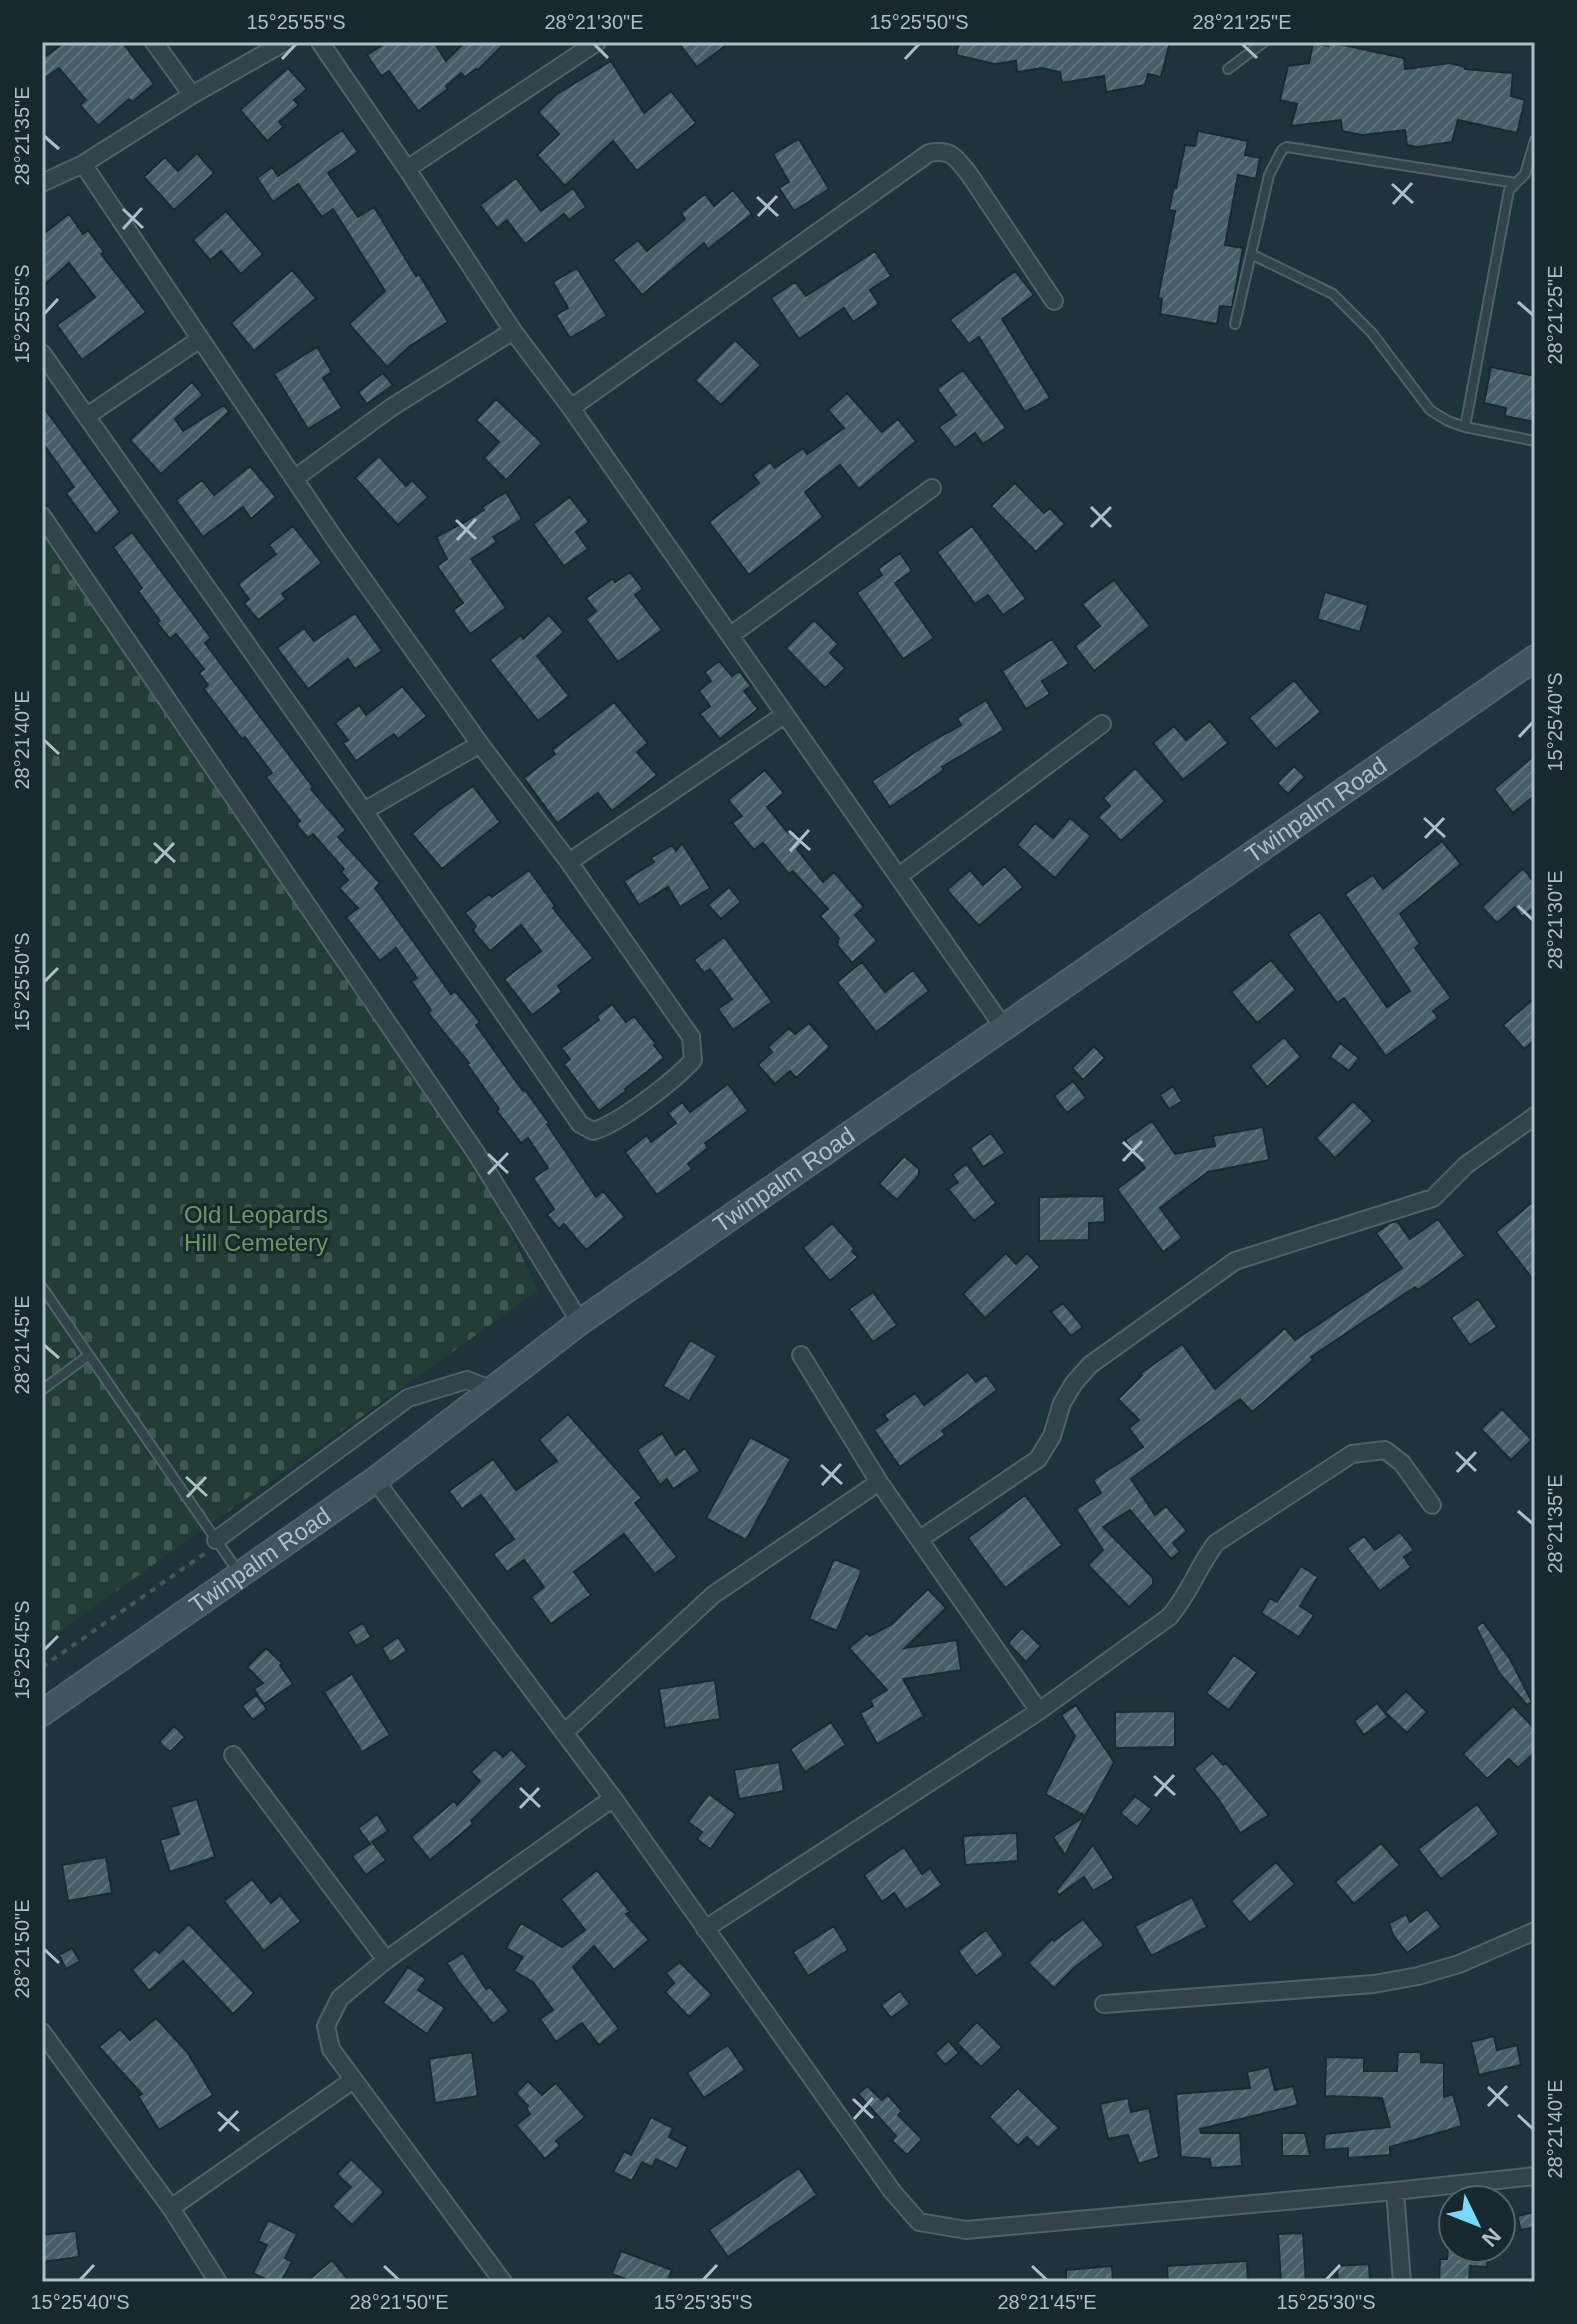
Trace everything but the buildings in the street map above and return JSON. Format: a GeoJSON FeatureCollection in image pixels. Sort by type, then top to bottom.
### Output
{"type":"FeatureCollection","features":[{"type":"Feature","properties":{"kind":"main road","name":"Twinpalm Road"},"geometry":{"type":"LineString","coordinates":[[42,1713],[375,1480],[580,1322],[1535,658]]}},
{"type":"Feature","properties":{"kind":"street"},"geometry":{"type":"LineString","coordinates":[[154,42],[192,95]]}},
{"type":"Feature","properties":{"kind":"street"},"geometry":{"type":"LineString","coordinates":[[42,183],[83,164],[192,95],[285,42]]}},
{"type":"Feature","properties":{"kind":"street"},"geometry":{"type":"LineString","coordinates":[[320,42],[513,331],[731,635],[1004,1028]]}},
{"type":"Feature","properties":{"kind":"street"},"geometry":{"type":"LineString","coordinates":[[407,169],[597,42]]}},
{"type":"Feature","properties":{"kind":"street"},"geometry":{"type":"LineString","coordinates":[[571,408],[929,153],[943,151],[955,158],[969,174],[1054,301]]}},
{"type":"Feature","properties":{"kind":"street"},"geometry":{"type":"LineString","coordinates":[[42,353],[580,1124],[593,1131],[608,1127],[681,1073],[693,1060],[691,1037],[569,862],[382,608],[83,164]]}},
{"type":"Feature","properties":{"kind":"street"},"geometry":{"type":"LineString","coordinates":[[294,479],[392,407],[513,331]]}},
{"type":"Feature","properties":{"kind":"street"},"geometry":{"type":"LineString","coordinates":[[87,416],[200,339]]}},
{"type":"Feature","properties":{"kind":"street"},"geometry":{"type":"LineString","coordinates":[[731,635],[932,488]]}},
{"type":"Feature","properties":{"kind":"street"},"geometry":{"type":"LineString","coordinates":[[42,516],[476,1153],[580,1322]]}},
{"type":"Feature","properties":{"kind":"street"},"geometry":{"type":"LineString","coordinates":[[569,862],[784,715]]}},
{"type":"Feature","properties":{"kind":"street"},"geometry":{"type":"LineString","coordinates":[[899,876],[1102,724]]}},
{"type":"Feature","properties":{"kind":"street"},"geometry":{"type":"LineString","coordinates":[[364,811],[480,744]]}},
{"type":"Feature","properties":{"kind":"street"},"geometry":{"type":"LineString","coordinates":[[920,1539],[1038,1459],[1052,1436],[1062,1403],[1090,1365],[1235,1261],[1433,1198],[1466,1165],[1535,1116]]}},
{"type":"Feature","properties":{"kind":"street"},"geometry":{"type":"LineString","coordinates":[[801,1355],[879,1482],[1039,1711]]}},
{"type":"Feature","properties":{"kind":"street"},"geometry":{"type":"LineString","coordinates":[[218,1542],[408,1398],[467,1380],[493,1390]]}},
{"type":"Feature","properties":{"kind":"street"},"geometry":{"type":"LineString","coordinates":[[705,1929],[1039,1711],[1169,1617],[1182,1603],[1205,1557],[1216,1543],[1352,1454],[1385,1450],[1402,1463],[1432,1505]]}},
{"type":"Feature","properties":{"kind":"street"},"geometry":{"type":"LineString","coordinates":[[375,1480],[613,1798],[892,2191],[919,2222],[966,2230],[1535,2176]]}},
{"type":"Feature","properties":{"kind":"street"},"geometry":{"type":"LineString","coordinates":[[564,1733],[713,1595],[879,1482]]}},
{"type":"Feature","properties":{"kind":"street"},"geometry":{"type":"LineString","coordinates":[[233,1755],[386,1960]]}},
{"type":"Feature","properties":{"kind":"street"},"geometry":{"type":"LineString","coordinates":[[503,2282],[331,2049],[326,2026],[340,1998],[386,1960],[613,1798]]}},
{"type":"Feature","properties":{"kind":"street"},"geometry":{"type":"LineString","coordinates":[[1104,2004],[1374,1984],[1459,1964],[1535,1931]]}},
{"type":"Feature","properties":{"kind":"street"},"geometry":{"type":"LineString","coordinates":[[42,2032],[171,2208],[218,2282]]}},
{"type":"Feature","properties":{"kind":"street"},"geometry":{"type":"LineString","coordinates":[[171,2208],[353,2080]]}},
{"type":"Feature","properties":{"kind":"street"},"geometry":{"type":"LineString","coordinates":[[1395,2191],[1402,2282]]}},
{"type":"Feature","properties":{"kind":"lane"},"geometry":{"type":"LineString","coordinates":[[1228,69],[1264,42]]}},
{"type":"Feature","properties":{"kind":"lane"},"geometry":{"type":"LineString","coordinates":[[1465,427],[1509,190],[1525,174],[1535,140]]}},
{"type":"Feature","properties":{"kind":"lane"},"geometry":{"type":"LineString","coordinates":[[1235,324],[1269,175],[1282,150],[1287,147],[1516,183]]}},
{"type":"Feature","properties":{"kind":"lane"},"geometry":{"type":"LineString","coordinates":[[1251,254],[1333,294],[1372,333],[1430,410],[1465,427],[1535,441]]}},
{"type":"Feature","properties":{"kind":"lane"},"geometry":{"type":"LineString","coordinates":[[42,1287],[240,1575]]}},
{"type":"Feature","properties":{"kind":"lane"},"geometry":{"type":"LineString","coordinates":[[42,1390],[89,1355]]}},
{"type":"Feature","properties":{"kind":"path"},"geometry":{"type":"LineString","coordinates":[[42,1667],[218,1542]]}},
{"type":"Feature","properties":{"kind":"green space","name":"Old Leopards Hill Cemetery"},"geometry":{"type":"Polygon","coordinates":[[[42,530],[497,1202],[538,1291],[42,1644],[42,530]]]}}]}
